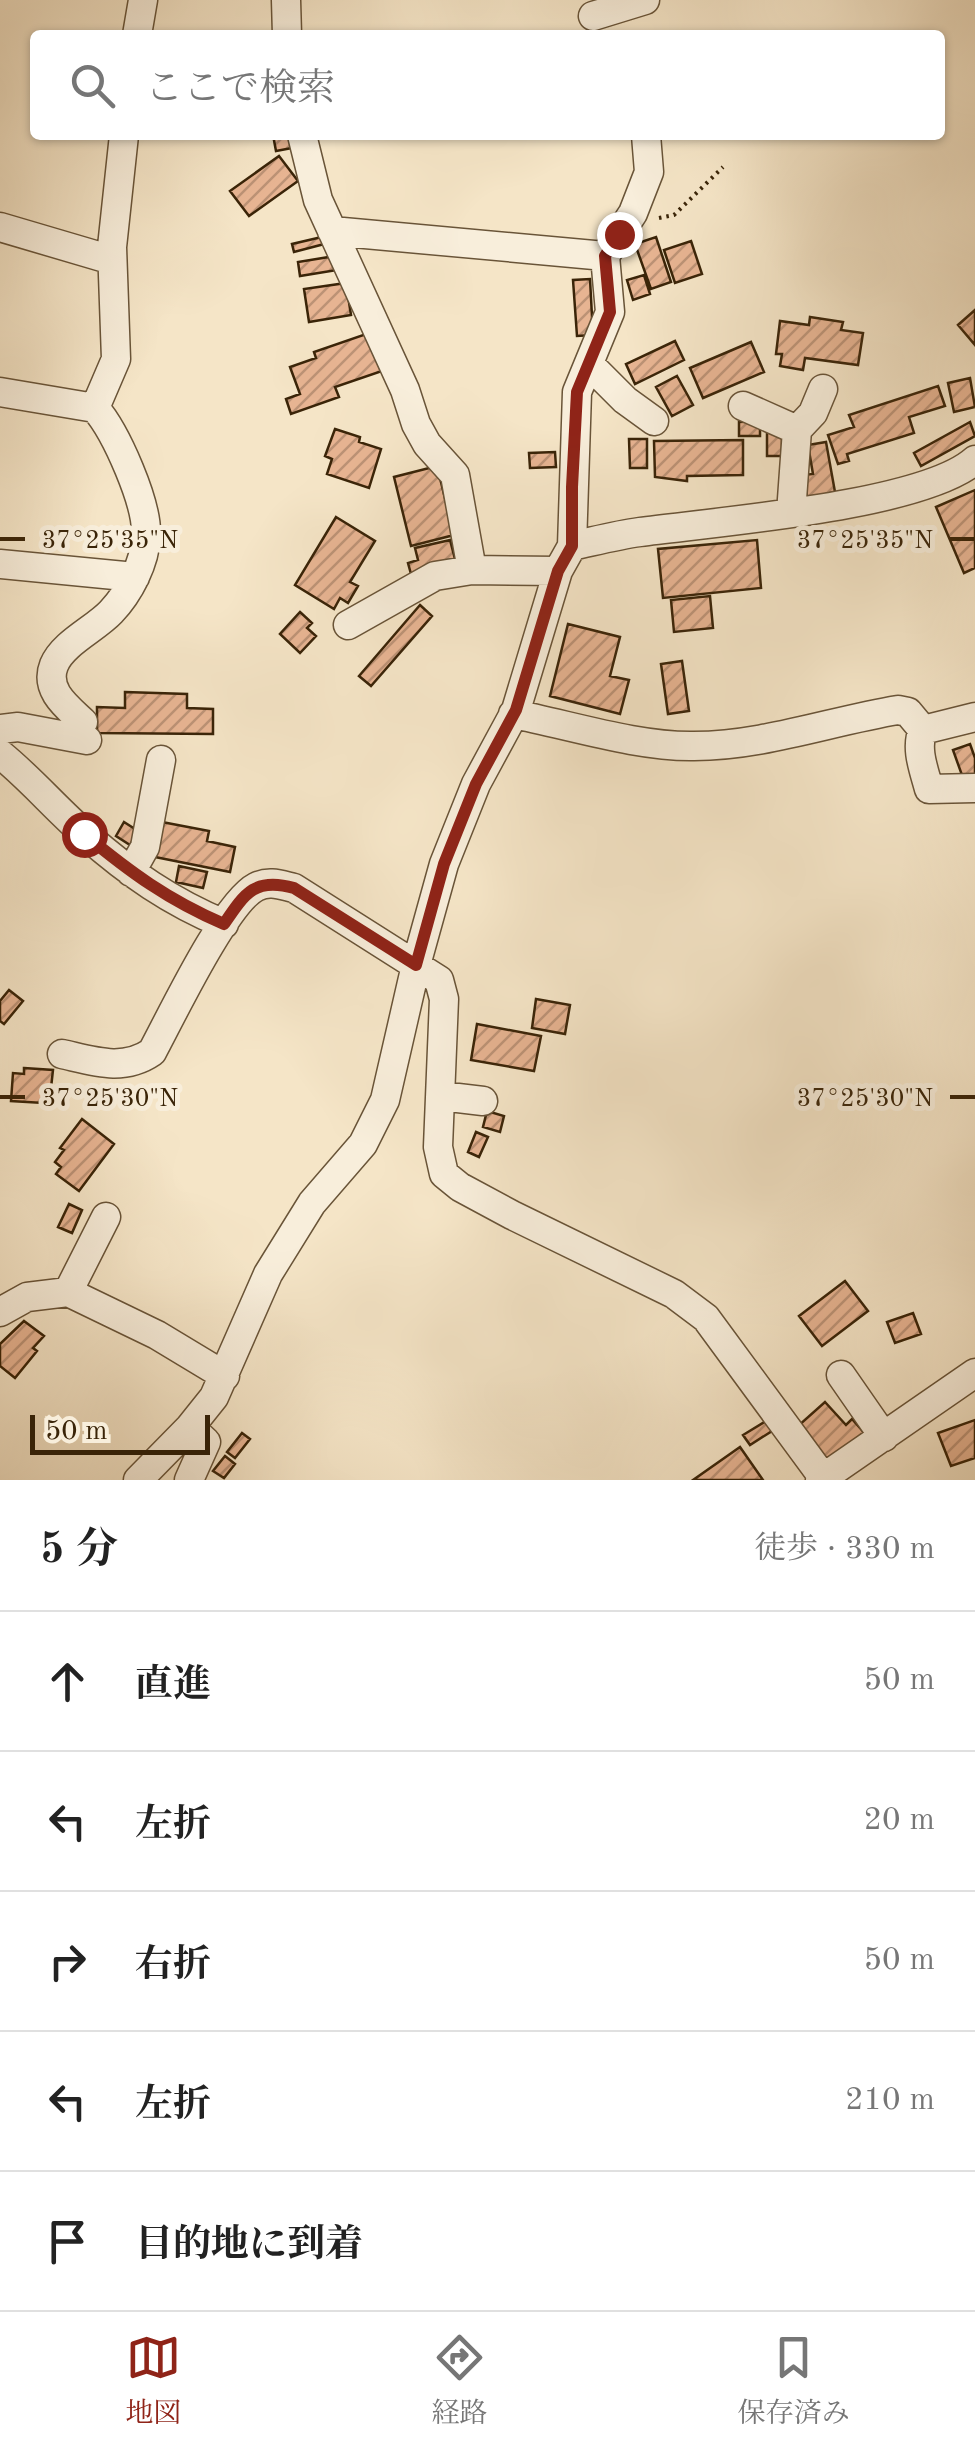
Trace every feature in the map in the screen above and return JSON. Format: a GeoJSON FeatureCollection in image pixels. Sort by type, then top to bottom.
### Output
{"type":"FeatureCollection","features":[{"type":"Feature","properties":{"kind":"street"},"geometry":{"type":"LineString","coordinates":[[138,30],[143,0]]}},
{"type":"Feature","properties":{"kind":"street"},"geometry":{"type":"LineString","coordinates":[[286,0],[287,30]]}},
{"type":"Feature","properties":{"kind":"street"},"geometry":{"type":"LineString","coordinates":[[594,17],[645,0]]}},
{"type":"Feature","properties":{"kind":"street"},"geometry":{"type":"LineString","coordinates":[[95,408],[116,359],[112,260],[124,140]]}},
{"type":"Feature","properties":{"kind":"street"},"geometry":{"type":"LineString","coordinates":[[303,140],[318,200],[405,390],[416,424],[426,444],[455,475],[472,570]]}},
{"type":"Feature","properties":{"kind":"street"},"geometry":{"type":"LineString","coordinates":[[138,1480],[214,1397],[268,1274],[312,1203],[363,1144],[384,1100],[444,864],[476,784],[513,714],[558,571],[572,546],[577,392],[610,312],[605,256],[625,225],[649,172],[646,140]]}},
{"type":"Feature","properties":{"kind":"street"},"geometry":{"type":"LineString","coordinates":[[0,227],[112,260]]}},
{"type":"Feature","properties":{"kind":"street"},"geometry":{"type":"LineString","coordinates":[[332,231],[605,256]]}},
{"type":"Feature","properties":{"kind":"street"},"geometry":{"type":"LineString","coordinates":[[589,364],[654,422]]}},
{"type":"Feature","properties":{"kind":"street"},"geometry":{"type":"LineString","coordinates":[[791,512],[797,430],[813,413],[822,389]]}},
{"type":"Feature","properties":{"kind":"street"},"geometry":{"type":"LineString","coordinates":[[0,392],[95,408],[122,450],[147,534],[134,577],[111,612],[53,667],[56,695],[85,731],[0,729]]}},
{"type":"Feature","properties":{"kind":"street"},"geometry":{"type":"LineString","coordinates":[[743,406],[797,430]]}},
{"type":"Feature","properties":{"kind":"street"},"geometry":{"type":"LineString","coordinates":[[572,546],[634,532],[791,512],[913,489],[971,469]]}},
{"type":"Feature","properties":{"kind":"street"},"geometry":{"type":"LineString","coordinates":[[0,564],[134,577]]}},
{"type":"Feature","properties":{"kind":"street"},"geometry":{"type":"LineString","coordinates":[[348,625],[435,576],[472,570],[558,571]]}},
{"type":"Feature","properties":{"kind":"street"},"geometry":{"type":"LineString","coordinates":[[513,714],[662,744],[696,746],[740,742],[898,710],[908,712],[923,730]]}},
{"type":"Feature","properties":{"kind":"street"},"geometry":{"type":"LineString","coordinates":[[975,716],[923,730],[919,738],[929,789],[975,788]]}},
{"type":"Feature","properties":{"kind":"street"},"geometry":{"type":"LineString","coordinates":[[0,754],[84,834],[131,872],[184,907],[224,924]]}},
{"type":"Feature","properties":{"kind":"street"},"geometry":{"type":"LineString","coordinates":[[131,872],[146,847],[160,760]]}},
{"type":"Feature","properties":{"kind":"street"},"geometry":{"type":"LineString","coordinates":[[62,1054],[115,1065],[140,1060],[152,1052],[224,924],[252,889],[274,883],[294,888],[439,980],[444,999],[438,1147],[444,1174],[477,1196],[674,1294],[706,1318],[823,1479],[975,1373]]}},
{"type":"Feature","properties":{"kind":"street"},"geometry":{"type":"LineString","coordinates":[[441,1096],[483,1102]]}},
{"type":"Feature","properties":{"kind":"street"},"geometry":{"type":"LineString","coordinates":[[68,1292],[106,1218]]}},
{"type":"Feature","properties":{"kind":"street"},"geometry":{"type":"LineString","coordinates":[[0,1312],[27,1297],[68,1292],[157,1335],[225,1376]]}},
{"type":"Feature","properties":{"kind":"street"},"geometry":{"type":"LineString","coordinates":[[842,1375],[884,1436]]}},
{"type":"Feature","properties":{"kind":"street"},"geometry":{"type":"LineString","coordinates":[[189,1480],[206,1442],[190,1426]]}},
{"type":"Feature","properties":{"kind":"path"},"geometry":{"type":"LineString","coordinates":[[625,225],[674,215],[723,167]]}},
{"type":"Feature","properties":{"kind":"building"},"geometry":{"type":"Polygon","coordinates":[[[274,140],[291,140],[292,148],[276,151],[274,140]]]}},
{"type":"Feature","properties":{"kind":"building"},"geometry":{"type":"Polygon","coordinates":[[[279,156],[298,181],[249,216],[230,191],[279,156]]]}},
{"type":"Feature","properties":{"kind":"building"},"geometry":{"type":"Polygon","coordinates":[[[326,236],[328,243],[294,252],[292,244],[326,236]]]}},
{"type":"Feature","properties":{"kind":"building"},"geometry":{"type":"Polygon","coordinates":[[[656,237],[671,282],[651,289],[635,244],[656,237]]]}},
{"type":"Feature","properties":{"kind":"building"},"geometry":{"type":"Polygon","coordinates":[[[691,241],[702,274],[675,283],[664,250],[691,241]]]}},
{"type":"Feature","properties":{"kind":"building"},"geometry":{"type":"Polygon","coordinates":[[[335,256],[337,270],[300,276],[298,262],[335,256]]]}},
{"type":"Feature","properties":{"kind":"building"},"geometry":{"type":"Polygon","coordinates":[[[644,275],[650,294],[633,300],[627,280],[644,275]]]}},
{"type":"Feature","properties":{"kind":"building"},"geometry":{"type":"Polygon","coordinates":[[[590,279],[593,335],[577,336],[573,280],[590,279]]]}},
{"type":"Feature","properties":{"kind":"building"},"geometry":{"type":"Polygon","coordinates":[[[346,283],[351,315],[309,322],[304,289],[346,283]]]}},
{"type":"Feature","properties":{"kind":"building"},"geometry":{"type":"Polygon","coordinates":[[[975,310],[975,345],[958,325],[975,310]]]}},
{"type":"Feature","properties":{"kind":"building"},"geometry":{"type":"Polygon","coordinates":[[[810,317],[843,322],[841,330],[863,333],[858,365],[805,358],[803,370],[780,366],[782,354],[776,354],[780,321],[809,325],[810,317]]]}},
{"type":"Feature","properties":{"kind":"building"},"geometry":{"type":"Polygon","coordinates":[[[369,333],[382,371],[335,387],[339,397],[291,414],[286,399],[300,394],[290,367],[316,358],[314,352],[369,333]]]}},
{"type":"Feature","properties":{"kind":"building"},"geometry":{"type":"Polygon","coordinates":[[[675,341],[684,360],[635,384],[626,364],[675,341]]]}},
{"type":"Feature","properties":{"kind":"building"},"geometry":{"type":"Polygon","coordinates":[[[751,342],[764,372],[703,398],[690,368],[751,342]]]}},
{"type":"Feature","properties":{"kind":"building"},"geometry":{"type":"Polygon","coordinates":[[[677,376],[693,405],[672,416],[656,387],[677,376]]]}},
{"type":"Feature","properties":{"kind":"building"},"geometry":{"type":"Polygon","coordinates":[[[970,378],[975,407],[954,412],[948,383],[970,378]]]}},
{"type":"Feature","properties":{"kind":"building"},"geometry":{"type":"Polygon","coordinates":[[[938,386],[945,406],[909,417],[914,433],[847,454],[849,461],[838,464],[828,435],[854,427],[849,415],[938,386]]]}},
{"type":"Feature","properties":{"kind":"building"},"geometry":{"type":"Polygon","coordinates":[[[760,421],[760,436],[739,436],[739,422],[760,421]]]}},
{"type":"Feature","properties":{"kind":"building"},"geometry":{"type":"Polygon","coordinates":[[[970,422],[975,436],[921,466],[914,453],[970,422]]]}},
{"type":"Feature","properties":{"kind":"building"},"geometry":{"type":"Polygon","coordinates":[[[335,429],[381,449],[369,488],[327,474],[332,459],[325,456],[335,429]]]}},
{"type":"Feature","properties":{"kind":"building"},"geometry":{"type":"Polygon","coordinates":[[[782,429],[782,456],[767,456],[767,430],[782,429]]]}},
{"type":"Feature","properties":{"kind":"building"},"geometry":{"type":"Polygon","coordinates":[[[629,439],[647,439],[647,468],[630,468],[629,439]]]}},
{"type":"Feature","properties":{"kind":"building"},"geometry":{"type":"Polygon","coordinates":[[[743,440],[743,475],[687,476],[687,481],[655,477],[654,441],[743,440]]]}},
{"type":"Feature","properties":{"kind":"building"},"geometry":{"type":"Polygon","coordinates":[[[826,442],[835,492],[807,498],[803,475],[813,474],[808,445],[826,442]]]}},
{"type":"Feature","properties":{"kind":"building"},"geometry":{"type":"Polygon","coordinates":[[[555,452],[556,467],[530,468],[529,453],[555,452]]]}},
{"type":"Feature","properties":{"kind":"building"},"geometry":{"type":"Polygon","coordinates":[[[437,466],[454,535],[411,546],[394,477],[437,466]]]}},
{"type":"Feature","properties":{"kind":"building"},"geometry":{"type":"Polygon","coordinates":[[[975,490],[975,568],[964,573],[936,507],[975,490]]]}},
{"type":"Feature","properties":{"kind":"building"},"geometry":{"type":"Polygon","coordinates":[[[336,517],[375,541],[350,582],[358,586],[348,603],[340,598],[334,609],[295,585],[336,517]]]}},
{"type":"Feature","properties":{"kind":"building"},"geometry":{"type":"Polygon","coordinates":[[[450,540],[456,563],[411,574],[408,563],[418,560],[415,548],[450,540]]]}},
{"type":"Feature","properties":{"kind":"building"},"geometry":{"type":"Polygon","coordinates":[[[757,540],[761,588],[663,598],[658,549],[757,540]]]}},
{"type":"Feature","properties":{"kind":"building"},"geometry":{"type":"Polygon","coordinates":[[[710,596],[713,628],[674,632],[671,600],[710,596]]]}},
{"type":"Feature","properties":{"kind":"building"},"geometry":{"type":"Polygon","coordinates":[[[420,605],[432,616],[371,686],[359,676],[420,605]]]}},
{"type":"Feature","properties":{"kind":"building"},"geometry":{"type":"Polygon","coordinates":[[[300,612],[312,623],[307,628],[316,636],[300,653],[280,634],[300,612]]]}},
{"type":"Feature","properties":{"kind":"building"},"geometry":{"type":"Polygon","coordinates":[[[568,624],[620,637],[610,676],[629,680],[620,714],[550,696],[568,624]]]}},
{"type":"Feature","properties":{"kind":"building"},"geometry":{"type":"Polygon","coordinates":[[[682,661],[689,711],[668,714],[661,664],[682,661]]]}},
{"type":"Feature","properties":{"kind":"building"},"geometry":{"type":"Polygon","coordinates":[[[125,692],[187,694],[187,708],[213,709],[213,734],[97,733],[97,707],[125,708],[125,692]]]}},
{"type":"Feature","properties":{"kind":"building"},"geometry":{"type":"Polygon","coordinates":[[[970,744],[975,774],[963,778],[953,750],[970,744]]]}},
{"type":"Feature","properties":{"kind":"building"},"geometry":{"type":"Polygon","coordinates":[[[124,822],[138,831],[130,845],[116,836],[124,822]]]}},
{"type":"Feature","properties":{"kind":"building"},"geometry":{"type":"Polygon","coordinates":[[[162,822],[209,831],[207,841],[235,847],[230,872],[155,857],[162,822]]]}},
{"type":"Feature","properties":{"kind":"building"},"geometry":{"type":"Polygon","coordinates":[[[179,866],[207,872],[203,888],[176,882],[179,866]]]}},
{"type":"Feature","properties":{"kind":"building"},"geometry":{"type":"Polygon","coordinates":[[[9,990],[23,1001],[4,1024],[0,1021],[0,1001],[9,990]]]}},
{"type":"Feature","properties":{"kind":"building"},"geometry":{"type":"Polygon","coordinates":[[[536,999],[570,1005],[565,1034],[532,1028],[536,999]]]}},
{"type":"Feature","properties":{"kind":"building"},"geometry":{"type":"Polygon","coordinates":[[[477,1024],[541,1036],[534,1071],[471,1060],[477,1024]]]}},
{"type":"Feature","properties":{"kind":"building"},"geometry":{"type":"Polygon","coordinates":[[[24,1068],[53,1070],[50,1097],[43,1097],[43,1103],[11,1101],[13,1073],[24,1074],[24,1068]]]}},
{"type":"Feature","properties":{"kind":"building"},"geometry":{"type":"Polygon","coordinates":[[[487,1111],[504,1116],[500,1132],[483,1127],[487,1111]]]}},
{"type":"Feature","properties":{"kind":"building"},"geometry":{"type":"Polygon","coordinates":[[[82,1119],[114,1144],[79,1191],[56,1174],[61,1167],[55,1162],[64,1150],[60,1148],[82,1119]]]}},
{"type":"Feature","properties":{"kind":"building"},"geometry":{"type":"Polygon","coordinates":[[[476,1132],[488,1137],[479,1157],[468,1152],[476,1132]]]}},
{"type":"Feature","properties":{"kind":"building"},"geometry":{"type":"Polygon","coordinates":[[[69,1204],[82,1210],[72,1233],[58,1227],[69,1204]]]}},
{"type":"Feature","properties":{"kind":"building"},"geometry":{"type":"Polygon","coordinates":[[[845,1281],[868,1311],[822,1346],[799,1316],[845,1281]]]}},
{"type":"Feature","properties":{"kind":"building"},"geometry":{"type":"Polygon","coordinates":[[[913,1313],[921,1334],[895,1343],[887,1322],[913,1313]]]}},
{"type":"Feature","properties":{"kind":"building"},"geometry":{"type":"Polygon","coordinates":[[[24,1321],[44,1336],[15,1378],[0,1366],[0,1344],[24,1321]]]}},
{"type":"Feature","properties":{"kind":"building"},"geometry":{"type":"Polygon","coordinates":[[[825,1402],[846,1425],[852,1419],[867,1436],[833,1466],[798,1426],[825,1402]]]}},
{"type":"Feature","properties":{"kind":"building"},"geometry":{"type":"Polygon","coordinates":[[[975,1420],[975,1458],[951,1466],[938,1433],[975,1420]]]}},
{"type":"Feature","properties":{"kind":"building"},"geometry":{"type":"Polygon","coordinates":[[[766,1421],[772,1431],[750,1445],[743,1435],[766,1421]]]}},
{"type":"Feature","properties":{"kind":"building"},"geometry":{"type":"Polygon","coordinates":[[[242,1433],[250,1439],[235,1458],[227,1452],[242,1433]]]}},
{"type":"Feature","properties":{"kind":"building"},"geometry":{"type":"Polygon","coordinates":[[[740,1447],[763,1480],[693,1480],[740,1447]]]}},
{"type":"Feature","properties":{"kind":"building"},"geometry":{"type":"Polygon","coordinates":[[[225,1456],[235,1464],[224,1478],[213,1471],[225,1456]]]}},
{"type":"Feature","properties":{"kind":"route"},"geometry":{"type":"LineString","coordinates":[[84,834],[150,887],[224,924],[252,889],[274,883],[294,888],[416,965],[444,864],[476,784],[516,710],[558,571],[572,546],[577,392],[610,312],[605,256],[619,234]]}}]}
